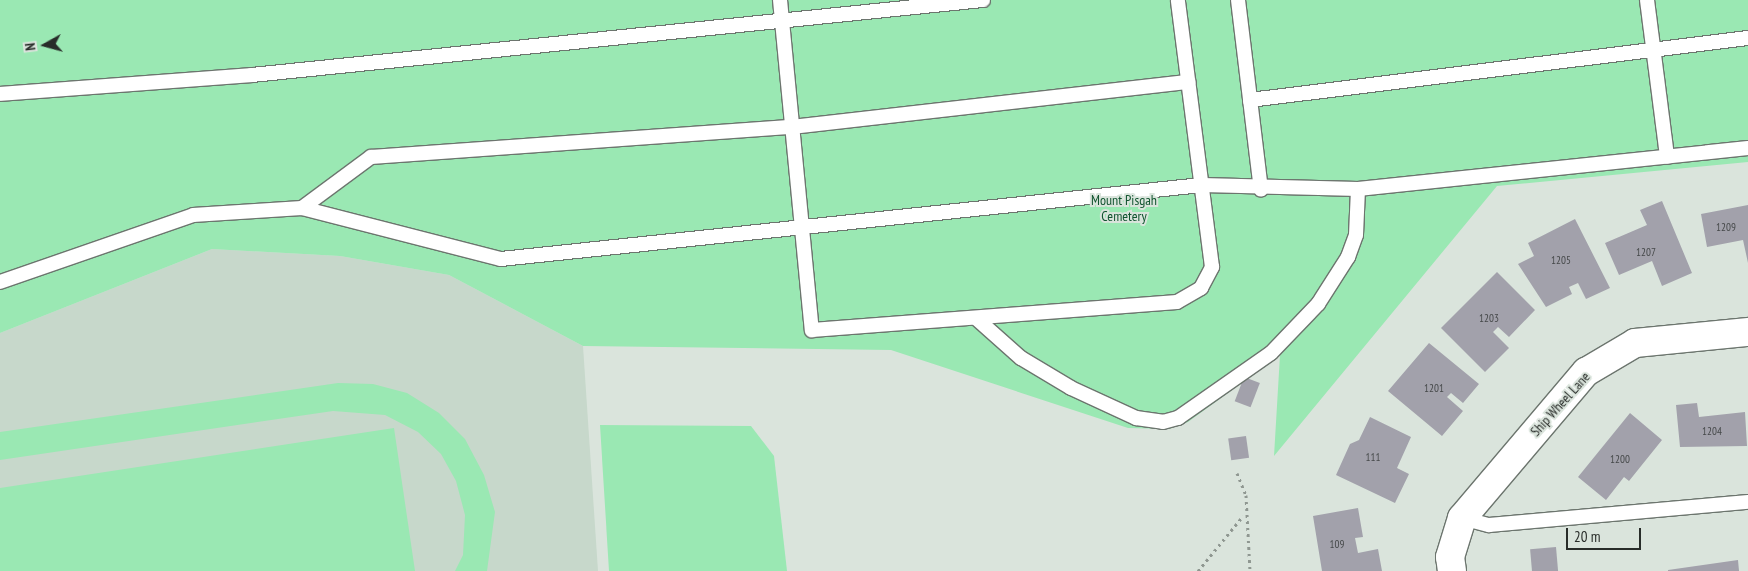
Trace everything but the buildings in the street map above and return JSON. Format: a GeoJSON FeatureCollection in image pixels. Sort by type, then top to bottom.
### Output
{"type":"FeatureCollection","features":[{"type":"Feature","properties":{"kind":"street","name":"Ship Wheel Lane"},"geometry":{"type":"LineString","coordinates":[[1462,518],[1586,372],[1635,343],[1748,332]]}},
{"type":"Feature","properties":{"kind":"street"},"geometry":{"type":"LineString","coordinates":[[1452,571],[1450,557],[1462,518]]}},
{"type":"Feature","properties":{"kind":"lane"},"geometry":{"type":"LineString","coordinates":[[780,0],[812,330],[977,319],[1177,302],[1201,288],[1212,267],[1178,0]]}},
{"type":"Feature","properties":{"kind":"lane"},"geometry":{"type":"LineString","coordinates":[[0,94],[252,74],[782,22],[983,0]]}},
{"type":"Feature","properties":{"kind":"lane"},"geometry":{"type":"LineString","coordinates":[[1238,0],[1261,190]]}},
{"type":"Feature","properties":{"kind":"lane"},"geometry":{"type":"LineString","coordinates":[[1647,0],[1667,157]]}},
{"type":"Feature","properties":{"kind":"lane"},"geometry":{"type":"LineString","coordinates":[[1250,100],[1748,38]]}},
{"type":"Feature","properties":{"kind":"lane"},"geometry":{"type":"LineString","coordinates":[[302,208],[371,157],[792,127],[1188,82]]}},
{"type":"Feature","properties":{"kind":"lane"},"geometry":{"type":"LineString","coordinates":[[0,282],[193,215],[302,208],[501,259],[802,229],[1202,184],[1261,190],[1358,189],[1748,148]]}},
{"type":"Feature","properties":{"kind":"lane"},"geometry":{"type":"LineString","coordinates":[[977,319],[1021,358],[1071,388],[1136,418],[1164,422],[1178,418],[1271,353],[1318,304],[1354,242],[1360,210],[1358,189]]}},
{"type":"Feature","properties":{"kind":"lane"},"geometry":{"type":"LineString","coordinates":[[1462,518],[1489,524],[1748,502]]}},
{"type":"Feature","properties":{"kind":"path"},"geometry":{"type":"LineString","coordinates":[[1237,473],[1246,495],[1244,516],[1250,571]]}},
{"type":"Feature","properties":{"kind":"path"},"geometry":{"type":"LineString","coordinates":[[1198,571],[1244,516]]}},
{"type":"Feature","properties":{"kind":"shaded area"},"geometry":{"type":"Polygon","coordinates":[[[212,249],[340,256],[449,275],[583,346],[598,571],[0,571],[0,333],[212,249]]]}},
{"type":"Feature","properties":{"kind":"green space","name":"Mount Pisgah Cemetery"},"geometry":{"type":"Polygon","coordinates":[[[0,0],[1748,0],[1748,162],[1497,186],[1274,456],[1280,355],[1188,422],[1169,429],[1128,428],[891,350],[583,346],[449,275],[340,256],[212,249],[0,333],[0,0]]]}},
{"type":"Feature","properties":{"kind":"green space"},"geometry":{"type":"Polygon","coordinates":[[[338,383],[373,384],[407,393],[439,413],[465,439],[484,475],[495,512],[487,571],[455,571],[463,555],[465,515],[456,481],[441,454],[418,432],[385,415],[333,411],[0,460],[0,432],[338,383]]]}},
{"type":"Feature","properties":{"kind":"green space"},"geometry":{"type":"Polygon","coordinates":[[[600,425],[751,426],[774,456],[787,571],[609,571],[600,425]]]}},
{"type":"Feature","properties":{"kind":"green space"},"geometry":{"type":"Polygon","coordinates":[[[394,428],[415,571],[0,571],[0,488],[394,428]]]}}]}
